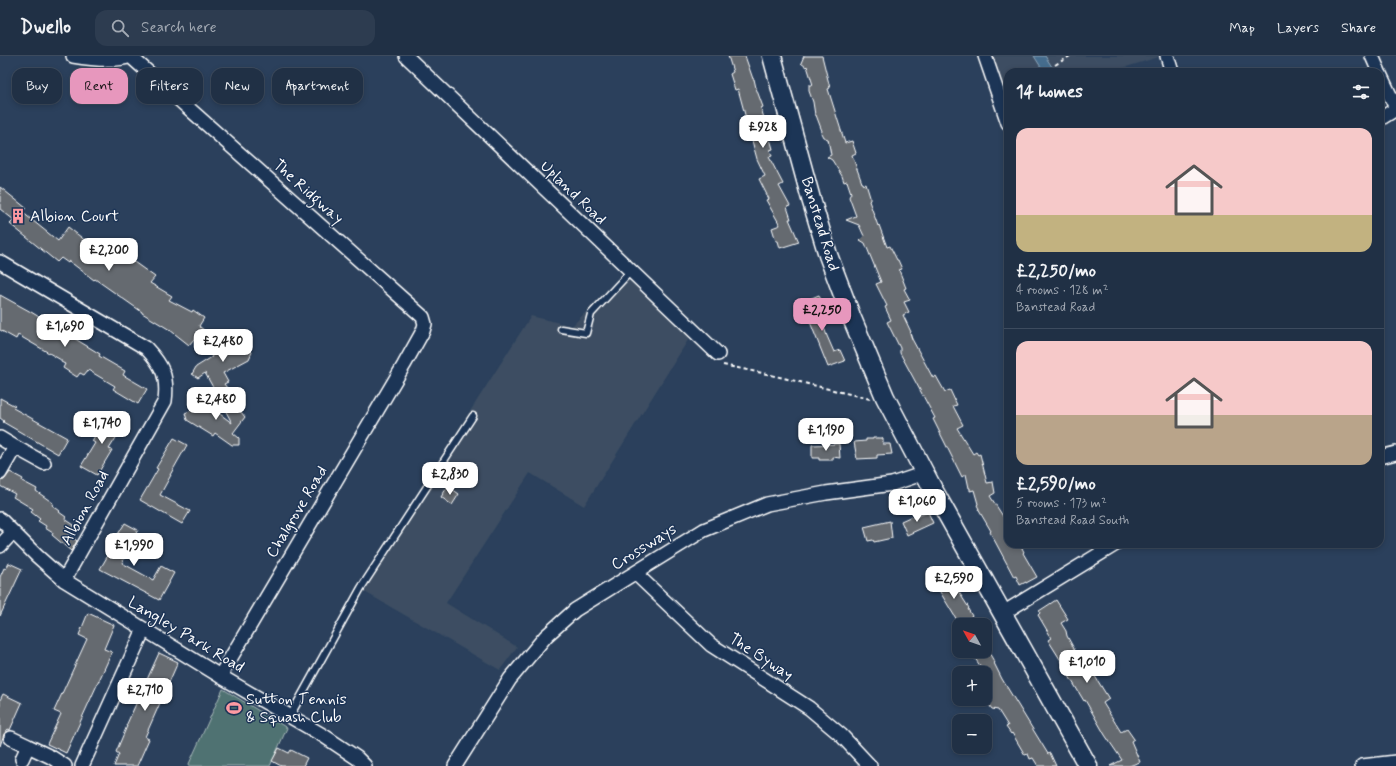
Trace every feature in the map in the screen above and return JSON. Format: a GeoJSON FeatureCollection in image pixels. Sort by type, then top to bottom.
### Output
{"type":"FeatureCollection","features":[{"type":"Feature","properties":{"kind":"street"},"geometry":{"type":"LineString","coordinates":[[73,56],[110,59],[122,59],[130,56]]}},
{"type":"Feature","properties":{"kind":"street","name":"The Ridgway"},"geometry":{"type":"LineString","coordinates":[[130,56],[423,317],[425,324],[424,331],[404,365]]}},
{"type":"Feature","properties":{"kind":"street","name":"Upland Road"},"geometry":{"type":"LineString","coordinates":[[406,56],[718,354]]}},
{"type":"Feature","properties":{"kind":"street","name":"Banstead Road"},"geometry":{"type":"LineString","coordinates":[[772,56],[828,255],[851,316],[885,397],[925,473],[1088,766]]}},
{"type":"Feature","properties":{"kind":"street"},"geometry":{"type":"LineString","coordinates":[[985,56],[1004,111]]}},
{"type":"Feature","properties":{"kind":"street"},"geometry":{"type":"LineString","coordinates":[[1167,56],[1171,68]]}},
{"type":"Feature","properties":{"kind":"street"},"geometry":{"type":"LineString","coordinates":[[1372,56],[1378,68]]}},
{"type":"Feature","properties":{"kind":"street"},"geometry":{"type":"LineString","coordinates":[[1384,82],[1396,108],[1384,116]]}},
{"type":"Feature","properties":{"kind":"street","name":"Albion Road"},"geometry":{"type":"LineString","coordinates":[[0,262],[146,348],[161,366],[165,377],[165,401],[64,580]]}},
{"type":"Feature","properties":{"kind":"street","name":"Chalgrove Road"},"geometry":{"type":"LineString","coordinates":[[220,676],[404,365]]}},
{"type":"Feature","properties":{"kind":"street"},"geometry":{"type":"LineString","coordinates":[[0,438],[44,463]]}},
{"type":"Feature","properties":{"kind":"street"},"geometry":{"type":"LineString","coordinates":[[0,474],[16,447]]}},
{"type":"Feature","properties":{"kind":"street"},"geometry":{"type":"LineString","coordinates":[[1384,455],[1396,453]]}},
{"type":"Feature","properties":{"kind":"street","name":"Crossways"},"geometry":{"type":"LineString","coordinates":[[455,766],[510,679],[546,636],[575,610],[704,530],[767,504],[826,493],[892,484],[925,473]]}},
{"type":"Feature","properties":{"kind":"street","name":"Langley Park Road"},"geometry":{"type":"LineString","coordinates":[[0,519],[37,556],[64,580],[220,676],[324,736],[357,758],[365,766]]}},
{"type":"Feature","properties":{"kind":"street"},"geometry":{"type":"LineString","coordinates":[[0,546],[13,532]]}},
{"type":"Feature","properties":{"kind":"street"},"geometry":{"type":"LineString","coordinates":[[1003,613],[1109,548]]}},
{"type":"Feature","properties":{"kind":"street","name":"The Byway"},"geometry":{"type":"LineString","coordinates":[[635,573],[711,645],[809,708],[841,735],[870,766]]}},
{"type":"Feature","properties":{"kind":"street"},"geometry":{"type":"LineString","coordinates":[[82,766],[144,629]]}},
{"type":"Feature","properties":{"kind":"street"},"geometry":{"type":"LineString","coordinates":[[11,738],[51,757],[65,766]]}},
{"type":"Feature","properties":{"kind":"street"},"geometry":{"type":"LineString","coordinates":[[22,759],[28,746]]}},
{"type":"Feature","properties":{"kind":"street"},"geometry":{"type":"LineString","coordinates":[[1362,766],[1396,762]]}},
{"type":"Feature","properties":{"kind":"lane"},"geometry":{"type":"LineString","coordinates":[[560,328],[586,333],[591,314],[631,271]]}},
{"type":"Feature","properties":{"kind":"lane"},"geometry":{"type":"LineString","coordinates":[[290,716],[361,588],[473,416]]}},
{"type":"Feature","properties":{"kind":"path"},"geometry":{"type":"LineString","coordinates":[[1055,65],[1070,56]]}},
{"type":"Feature","properties":{"kind":"path"},"geometry":{"type":"LineString","coordinates":[[718,354],[720,364],[871,400],[885,397]]}},
{"type":"Feature","properties":{"kind":"shaded area"},"geometry":{"type":"Polygon","coordinates":[[[985,56],[1162,56],[1123,68],[1004,68],[1004,96],[985,56]]]}},
{"type":"Feature","properties":{"kind":"shaded area"},"geometry":{"type":"Polygon","coordinates":[[[1034,56],[1045,56],[1053,68],[1042,68],[1034,56]]]}},
{"type":"Feature","properties":{"kind":"shaded area"},"geometry":{"type":"Polygon","coordinates":[[[623,274],[690,337],[584,506],[530,473],[446,603],[517,647],[500,670],[363,591],[298,708],[292,704],[357,588],[531,316],[572,326],[623,274]]]}},
{"type":"Feature","properties":{"kind":"green space","name":"Sutton Tennis & Squash Club"},"geometry":{"type":"Polygon","coordinates":[[[223,689],[287,728],[270,766],[188,766],[223,689]]]}},
{"type":"Feature","properties":{"kind":"building"},"geometry":{"type":"Polygon","coordinates":[[[728,56],[745,56],[754,79],[763,107],[761,108],[773,149],[770,150],[772,156],[769,157],[783,184],[779,186],[790,206],[787,207],[791,219],[789,219],[799,242],[780,248],[778,241],[776,241],[772,228],[780,225],[766,200],[769,199],[759,179],[765,176],[757,159],[738,89],[735,90],[730,74],[733,72],[728,56]]]}},
{"type":"Feature","properties":{"kind":"building"},"geometry":{"type":"Polygon","coordinates":[[[804,56],[822,56],[830,88],[828,89],[845,143],[852,141],[856,153],[852,155],[862,183],[864,185],[866,184],[870,197],[869,201],[878,226],[879,225],[887,247],[890,246],[902,269],[899,270],[906,288],[904,289],[910,300],[904,302],[909,312],[903,315],[911,332],[912,339],[933,378],[936,376],[945,392],[950,390],[957,405],[953,406],[963,425],[957,428],[973,454],[976,452],[978,455],[980,454],[987,483],[993,482],[995,493],[990,496],[1004,518],[1004,548],[1022,548],[1023,553],[1037,577],[1026,583],[1020,585],[1016,576],[1014,577],[978,509],[974,490],[970,491],[966,474],[962,477],[933,419],[935,418],[900,353],[900,348],[887,322],[891,320],[885,307],[887,306],[876,284],[881,282],[865,243],[860,240],[864,236],[859,225],[846,220],[856,216],[849,197],[851,193],[847,181],[844,182],[832,160],[827,157],[831,155],[828,139],[823,137],[815,115],[813,102],[809,91],[809,85],[813,85],[807,66],[806,67],[801,63],[804,56]]]}},
{"type":"Feature","properties":{"kind":"building"},"geometry":{"type":"Polygon","coordinates":[[[0,187],[26,208],[22,212],[58,241],[68,227],[91,245],[94,241],[102,247],[106,242],[155,277],[150,283],[172,296],[169,300],[192,312],[193,310],[204,318],[199,326],[206,332],[198,342],[194,339],[189,345],[170,330],[142,313],[69,261],[68,263],[61,258],[57,262],[10,224],[14,220],[0,209],[0,187]]]}},
{"type":"Feature","properties":{"kind":"building"},"geometry":{"type":"Polygon","coordinates":[[[0,295],[31,312],[125,371],[123,375],[147,389],[138,404],[113,389],[115,386],[88,370],[84,375],[80,373],[77,377],[63,368],[65,364],[61,362],[61,360],[18,335],[16,339],[0,330],[0,295]]]}},
{"type":"Feature","properties":{"kind":"building"},"geometry":{"type":"Polygon","coordinates":[[[819,295],[823,306],[817,308],[827,336],[834,352],[840,350],[845,361],[828,367],[802,302],[819,295]]]}},
{"type":"Feature","properties":{"kind":"building"},"geometry":{"type":"Polygon","coordinates":[[[235,338],[244,338],[244,348],[252,352],[249,359],[223,373],[228,382],[224,384],[227,388],[215,391],[205,373],[198,378],[192,374],[196,367],[212,357],[211,355],[235,338]]]}},
{"type":"Feature","properties":{"kind":"building"},"geometry":{"type":"Polygon","coordinates":[[[0,398],[15,406],[13,408],[67,438],[58,454],[3,422],[4,421],[0,418],[0,398]]]}},
{"type":"Feature","properties":{"kind":"building"},"geometry":{"type":"Polygon","coordinates":[[[193,400],[201,400],[232,423],[220,400],[234,411],[237,407],[245,417],[233,433],[239,438],[239,445],[232,445],[215,433],[213,436],[187,420],[185,413],[192,410],[193,400]]]}},
{"type":"Feature","properties":{"kind":"building"},"geometry":{"type":"Polygon","coordinates":[[[107,415],[124,425],[109,449],[112,450],[97,475],[81,466],[95,443],[92,441],[107,415]]]}},
{"type":"Feature","properties":{"kind":"building"},"geometry":{"type":"Polygon","coordinates":[[[174,438],[187,445],[160,495],[190,511],[182,524],[140,500],[158,469],[156,468],[174,438]]]}},
{"type":"Feature","properties":{"kind":"building"},"geometry":{"type":"Polygon","coordinates":[[[883,438],[883,444],[890,444],[892,454],[877,455],[877,458],[857,459],[854,442],[866,441],[866,439],[883,438]]]}},
{"type":"Feature","properties":{"kind":"building"},"geometry":{"type":"Polygon","coordinates":[[[839,444],[840,458],[833,457],[833,460],[819,460],[819,458],[812,458],[812,445],[839,444]]]}},
{"type":"Feature","properties":{"kind":"building"},"geometry":{"type":"Polygon","coordinates":[[[10,472],[23,479],[22,481],[37,489],[36,491],[53,503],[52,505],[66,517],[65,519],[74,525],[68,534],[77,541],[71,551],[52,535],[53,533],[45,528],[46,526],[38,521],[40,519],[31,512],[33,509],[13,497],[15,494],[0,486],[0,481],[4,480],[10,472]]]}},
{"type":"Feature","properties":{"kind":"building"},"geometry":{"type":"Polygon","coordinates":[[[448,486],[459,494],[452,505],[441,497],[448,486]]]}},
{"type":"Feature","properties":{"kind":"building"},"geometry":{"type":"Polygon","coordinates":[[[928,512],[933,523],[907,535],[901,521],[912,516],[913,518],[928,512]]]}},
{"type":"Feature","properties":{"kind":"building"},"geometry":{"type":"Polygon","coordinates":[[[890,521],[892,538],[874,542],[873,540],[868,541],[864,527],[890,521]]]}},
{"type":"Feature","properties":{"kind":"building"},"geometry":{"type":"Polygon","coordinates":[[[125,523],[138,530],[129,545],[131,546],[122,563],[153,580],[161,566],[174,573],[159,600],[100,569],[125,523]]]}},
{"type":"Feature","properties":{"kind":"building"},"geometry":{"type":"Polygon","coordinates":[[[9,563],[22,569],[0,616],[0,577],[4,568],[6,569],[9,563]]]}},
{"type":"Feature","properties":{"kind":"building"},"geometry":{"type":"Polygon","coordinates":[[[950,572],[953,583],[969,608],[968,609],[972,616],[971,618],[956,618],[934,582],[942,579],[942,574],[950,572]]]}},
{"type":"Feature","properties":{"kind":"building"},"geometry":{"type":"Polygon","coordinates":[[[1056,600],[1068,619],[1061,623],[1067,636],[1089,676],[1093,673],[1109,699],[1103,703],[1121,732],[1127,729],[1134,739],[1131,741],[1140,762],[1129,766],[1110,766],[1122,760],[1105,735],[1085,700],[1084,701],[1048,640],[1051,638],[1038,615],[1040,613],[1039,611],[1056,600]]]}},
{"type":"Feature","properties":{"kind":"building"},"geometry":{"type":"Polygon","coordinates":[[[88,613],[114,625],[104,649],[112,652],[66,753],[47,744],[61,714],[54,711],[87,639],[79,635],[88,613]]]}},
{"type":"Feature","properties":{"kind":"building"},"geometry":{"type":"Polygon","coordinates":[[[159,653],[178,662],[145,737],[149,739],[137,766],[114,766],[119,754],[116,752],[126,726],[159,653]]]}},
{"type":"Feature","properties":{"kind":"building"},"geometry":{"type":"Polygon","coordinates":[[[975,658],[992,658],[1002,679],[1048,754],[1050,753],[1056,766],[1038,766],[1033,758],[1030,759],[1028,754],[1025,755],[1012,733],[1011,734],[1006,727],[1008,726],[998,710],[992,709],[990,706],[992,706],[992,666],[980,666],[975,658]]]}},
{"type":"Feature","properties":{"kind":"building"},"geometry":{"type":"Polygon","coordinates":[[[3,694],[22,703],[10,730],[8,729],[4,734],[0,746],[0,700],[3,694]]]}},
{"type":"Feature","properties":{"kind":"building"},"geometry":{"type":"Polygon","coordinates":[[[279,748],[289,753],[291,750],[307,758],[303,766],[281,766],[272,761],[279,748]]]}},
{"type":"Feature","properties":{"kind":"place","name":"Albion Court"},"geometry":{"type":"Point","coordinates":[18,216]}},
{"type":"Feature","properties":{"kind":"place","name":"Sutton Tennis & Squash Club"},"geometry":{"type":"Point","coordinates":[234,708]}}]}
